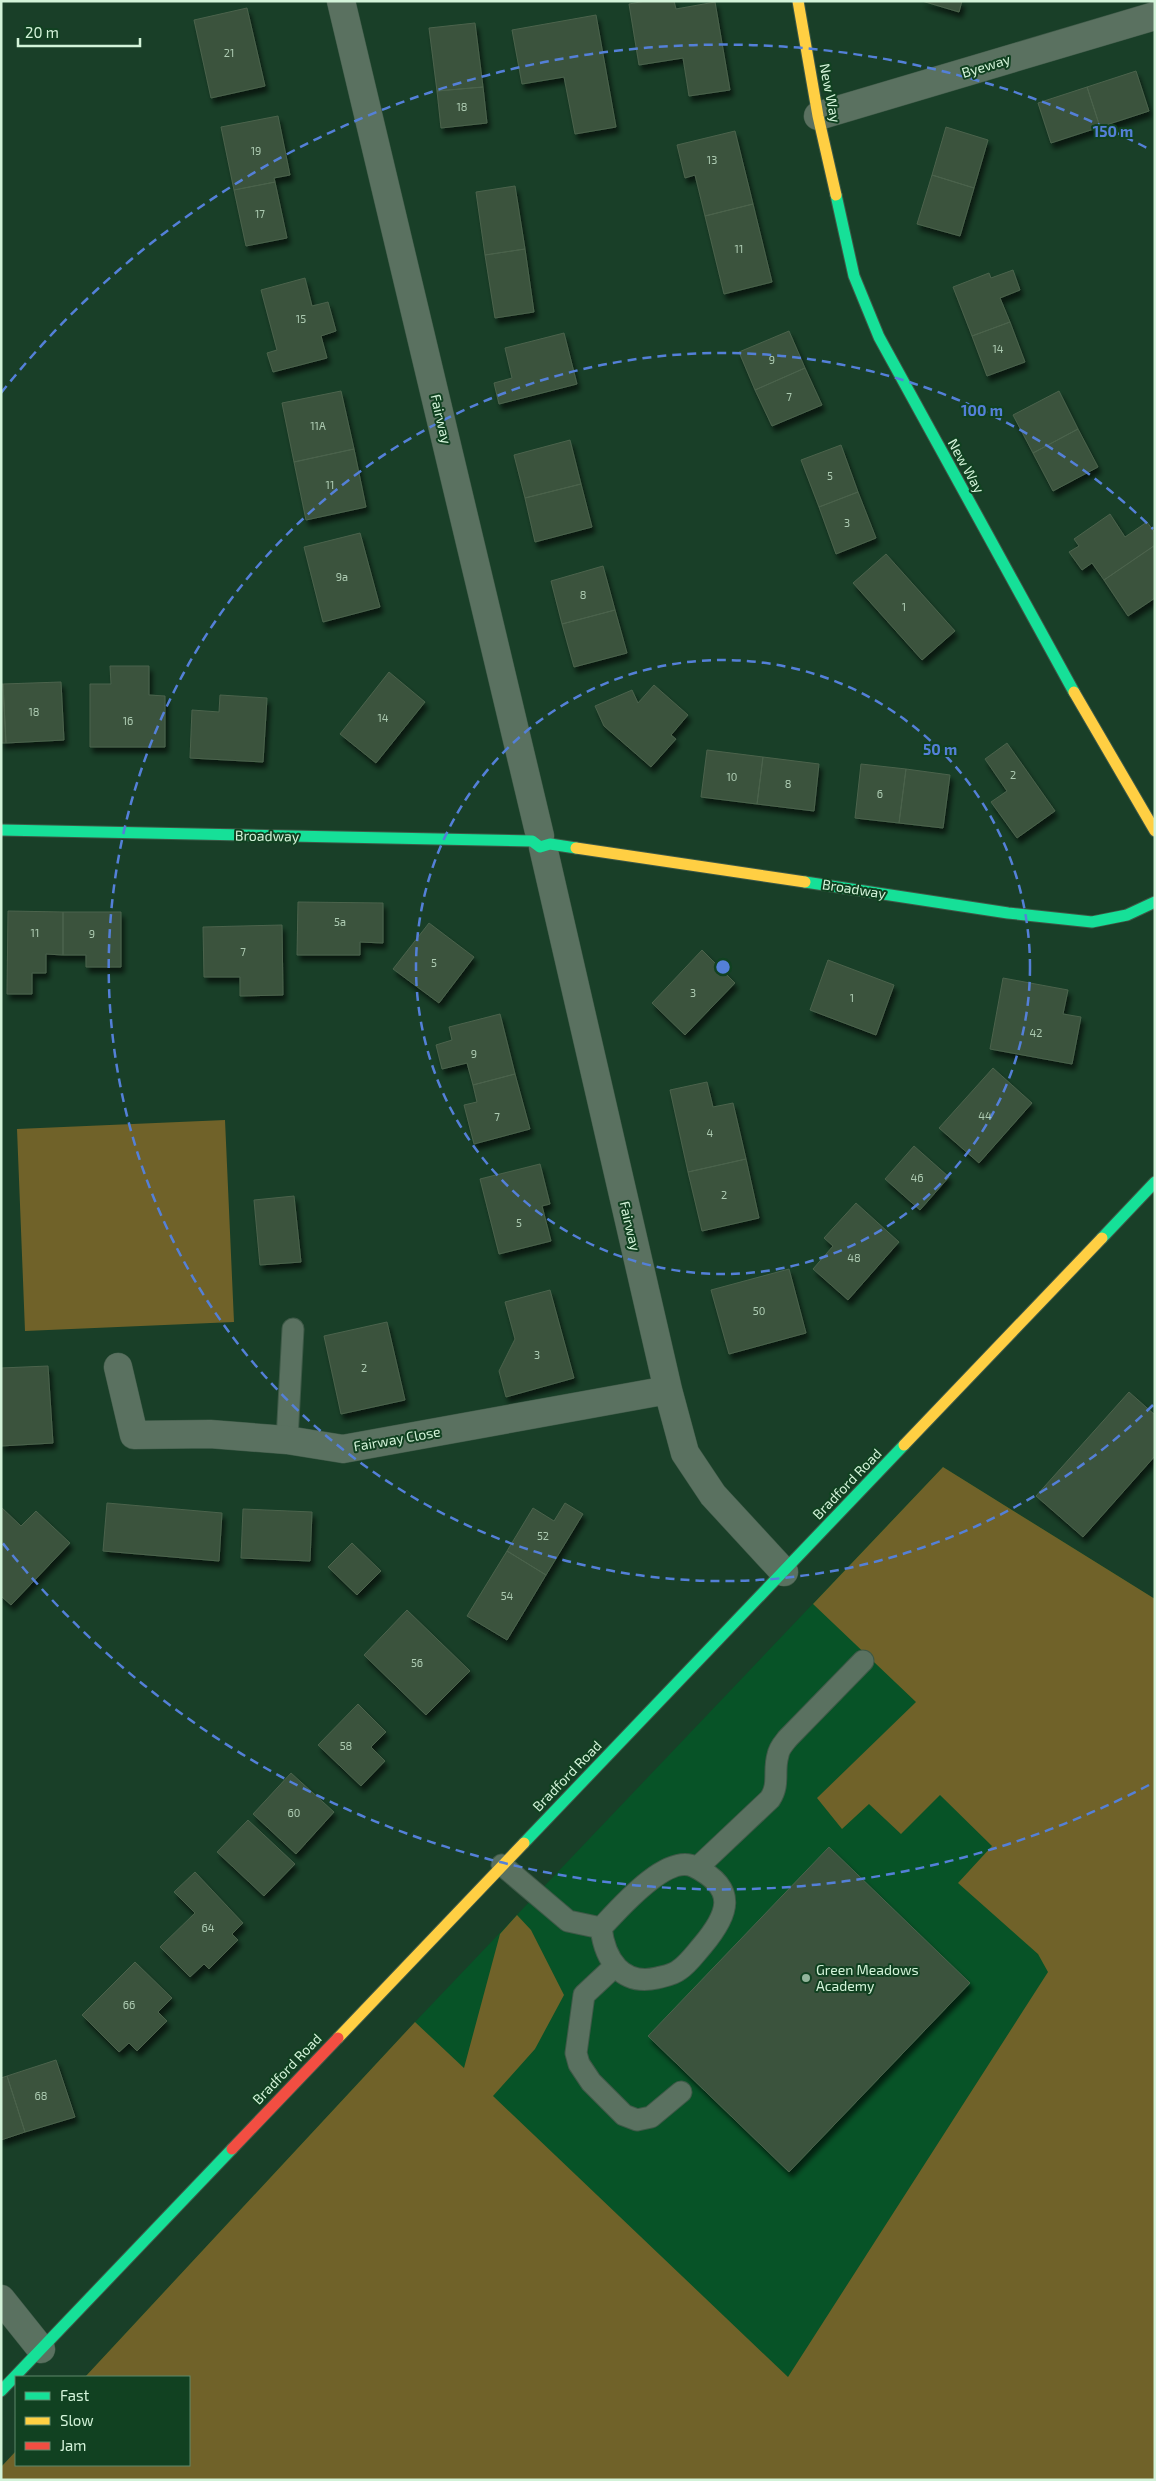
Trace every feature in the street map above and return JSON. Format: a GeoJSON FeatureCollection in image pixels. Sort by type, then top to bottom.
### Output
{"type":"FeatureCollection","features":[{"type":"Feature","properties":{"kind":"street","name":"Fairway"},"geometry":{"type":"LineString","coordinates":[[341,1],[541,842],[668,1390],[685,1453],[713,1495],[784,1572]]}},
{"type":"Feature","properties":{"kind":"street","name":"New Way"},"geometry":{"type":"LineString","coordinates":[[798,1],[818,116],[854,276],[879,337],[1099,736],[1155,831]]}},
{"type":"Feature","properties":{"kind":"street","name":"Byeway"},"geometry":{"type":"LineString","coordinates":[[818,116],[1155,16]]}},
{"type":"Feature","properties":{"kind":"street","name":"Broadway"},"geometry":{"type":"LineString","coordinates":[[1,830],[541,842],[1008,913],[1092,922],[1127,915],[1155,902]]}},
{"type":"Feature","properties":{"kind":"street","name":"Bradford Road"},"geometry":{"type":"LineString","coordinates":[[15,2376],[1155,1182]]}},
{"type":"Feature","properties":{"kind":"street","name":"Fairway Close"},"geometry":{"type":"LineString","coordinates":[[118,1367],[134,1435],[210,1434],[287,1440],[343,1449],[668,1390]]}},
{"type":"Feature","properties":{"kind":"street"},"geometry":{"type":"LineString","coordinates":[[1,2299],[41,2349]]}},
{"type":"Feature","properties":{"kind":"street","name":"Bradford Road"},"geometry":{"type":"LineString","coordinates":[[1,2391],[15,2376]]}},
{"type":"Feature","properties":{"kind":"lane"},"geometry":{"type":"LineString","coordinates":[[287,1440],[293,1329]]}},
{"type":"Feature","properties":{"kind":"lane"},"geometry":{"type":"LineString","coordinates":[[697,1868],[770,1799],[775,1791],[777,1758],[780,1749],[788,1738],[863,1661]]}},
{"type":"Feature","properties":{"kind":"lane"},"geometry":{"type":"LineString","coordinates":[[681,1864],[704,1871],[718,1885],[724,1896],[725,1909],[715,1930],[688,1963],[678,1971],[666,1976],[636,1980],[615,1966],[604,1947],[601,1928],[621,1906],[669,1868],[681,1864]]}},
{"type":"Feature","properties":{"kind":"lane"},"geometry":{"type":"LineString","coordinates":[[502,1865],[568,1921],[601,1928]]}},
{"type":"Feature","properties":{"kind":"lane"},"geometry":{"type":"LineString","coordinates":[[615,1966],[584,1995],[576,2053],[579,2064],[591,2082],[624,2115],[637,2120],[651,2117],[681,2092]]}},
{"type":"Feature","properties":{"kind":"shaded area"},"geometry":{"type":"Polygon","coordinates":[[[225,1120],[234,1322],[25,1331],[17,1129],[225,1120]]]}},
{"type":"Feature","properties":{"kind":"shaded area","name":"Green Meadows Academy"},"geometry":{"type":"Polygon","coordinates":[[[943,1467],[1155,1599],[1155,2480],[1,2480],[1,2467],[15,2452],[15,2466],[190,2466],[190,2376],[86,2376],[415,2022],[943,1467]]]}},
{"type":"Feature","properties":{"kind":"shaded area"},"geometry":{"type":"Polygon","coordinates":[[[943,1467],[1155,1599],[1155,2480],[1,2480],[1,2467],[15,2452],[15,2466],[190,2466],[190,2376],[86,2376],[415,2022],[464,2068],[500,1934],[517,1915],[531,1930],[564,1995],[535,2049],[493,2096],[788,2377],[1048,1972],[1038,1954],[958,1883],[992,1846],[940,1795],[901,1834],[869,1804],[842,1829],[817,1798],[916,1702],[813,1604],[943,1467]]]}},
{"type":"Feature","properties":{"kind":"building"},"geometry":{"type":"Polygon","coordinates":[[[646,1],[674,1],[676,9],[715,2],[730,90],[689,96],[683,58],[639,65],[629,4],[646,1]]]}},
{"type":"Feature","properties":{"kind":"building"},"geometry":{"type":"Polygon","coordinates":[[[922,1],[962,1],[959,12],[922,1]]]}},
{"type":"Feature","properties":{"kind":"building"},"geometry":{"type":"Polygon","coordinates":[[[247,8],[265,86],[211,98],[194,20],[247,8]]]}},
{"type":"Feature","properties":{"kind":"building"},"geometry":{"type":"Polygon","coordinates":[[[596,15],[616,127],[575,134],[564,77],[522,84],[512,30],[596,15]]]}},
{"type":"Feature","properties":{"kind":"building"},"geometry":{"type":"Polygon","coordinates":[[[475,23],[483,87],[437,91],[429,28],[475,23]]]}},
{"type":"Feature","properties":{"kind":"building"},"geometry":{"type":"Polygon","coordinates":[[[1136,71],[1149,111],[1100,127],[1087,87],[1136,71]]]}},
{"type":"Feature","properties":{"kind":"building"},"geometry":{"type":"Polygon","coordinates":[[[483,87],[487,123],[441,128],[437,91],[483,87]]]}},
{"type":"Feature","properties":{"kind":"building"},"geometry":{"type":"Polygon","coordinates":[[[1087,87],[1100,127],[1051,143],[1038,103],[1087,87]]]}},
{"type":"Feature","properties":{"kind":"building"},"geometry":{"type":"Polygon","coordinates":[[[278,116],[290,175],[274,178],[275,182],[234,190],[221,127],[278,116]]]}},
{"type":"Feature","properties":{"kind":"building"},"geometry":{"type":"Polygon","coordinates":[[[946,127],[988,140],[974,188],[932,175],[946,127]]]}},
{"type":"Feature","properties":{"kind":"building"},"geometry":{"type":"Polygon","coordinates":[[[735,131],[753,204],[705,216],[695,175],[685,178],[677,145],[735,131]]]}},
{"type":"Feature","properties":{"kind":"building"},"geometry":{"type":"Polygon","coordinates":[[[932,175],[974,188],[960,236],[917,224],[932,175]]]}},
{"type":"Feature","properties":{"kind":"building"},"geometry":{"type":"Polygon","coordinates":[[[275,182],[287,238],[246,246],[234,190],[275,182]]]}},
{"type":"Feature","properties":{"kind":"building"},"geometry":{"type":"Polygon","coordinates":[[[515,186],[525,249],[485,255],[476,192],[515,186]]]}},
{"type":"Feature","properties":{"kind":"building"},"geometry":{"type":"Polygon","coordinates":[[[753,204],[772,282],[724,294],[705,216],[753,204]]]}},
{"type":"Feature","properties":{"kind":"building"},"geometry":{"type":"Polygon","coordinates":[[[525,249],[534,312],[495,318],[485,255],[525,249]]]}},
{"type":"Feature","properties":{"kind":"building"},"geometry":{"type":"Polygon","coordinates":[[[1013,270],[1020,290],[1000,298],[1010,322],[972,336],[953,287],[989,273],[991,278],[1013,270]]]}},
{"type":"Feature","properties":{"kind":"building"},"geometry":{"type":"Polygon","coordinates":[[[305,278],[312,306],[328,302],[336,331],[321,336],[327,358],[273,372],[267,353],[277,350],[261,290],[305,278]]]}},
{"type":"Feature","properties":{"kind":"building"},"geometry":{"type":"Polygon","coordinates":[[[1010,322],[1025,362],[987,376],[972,336],[1010,322]]]}},
{"type":"Feature","properties":{"kind":"building"},"geometry":{"type":"Polygon","coordinates":[[[789,331],[805,368],[755,390],[739,352],[789,331]]]}},
{"type":"Feature","properties":{"kind":"building"},"geometry":{"type":"Polygon","coordinates":[[[564,333],[577,384],[499,404],[494,383],[512,378],[505,348],[564,333]]]}},
{"type":"Feature","properties":{"kind":"building"},"geometry":{"type":"Polygon","coordinates":[[[805,368],[822,405],[772,426],[755,390],[805,368]]]}},
{"type":"Feature","properties":{"kind":"building"},"geometry":{"type":"Polygon","coordinates":[[[341,391],[354,449],[294,462],[282,403],[341,391]]]}},
{"type":"Feature","properties":{"kind":"building"},"geometry":{"type":"Polygon","coordinates":[[[1059,391],[1078,429],[1033,453],[1013,415],[1059,391]]]}},
{"type":"Feature","properties":{"kind":"building"},"geometry":{"type":"Polygon","coordinates":[[[1078,429],[1098,467],[1053,491],[1033,453],[1078,429]]]}},
{"type":"Feature","properties":{"kind":"building"},"geometry":{"type":"Polygon","coordinates":[[[570,440],[581,484],[525,498],[514,455],[570,440]]]}},
{"type":"Feature","properties":{"kind":"building"},"geometry":{"type":"Polygon","coordinates":[[[841,445],[858,492],[819,507],[801,460],[841,445]]]}},
{"type":"Feature","properties":{"kind":"building"},"geometry":{"type":"Polygon","coordinates":[[[354,449],[366,507],[306,520],[294,462],[354,449]]]}},
{"type":"Feature","properties":{"kind":"building"},"geometry":{"type":"Polygon","coordinates":[[[581,484],[592,527],[535,542],[525,498],[581,484]]]}},
{"type":"Feature","properties":{"kind":"building"},"geometry":{"type":"Polygon","coordinates":[[[858,492],[876,538],[836,554],[819,507],[858,492]]]}},
{"type":"Feature","properties":{"kind":"building"},"geometry":{"type":"Polygon","coordinates":[[[1110,514],[1125,537],[1147,522],[1155,533],[1155,545],[1104,580],[1092,563],[1082,570],[1069,552],[1079,546],[1074,539],[1110,514]]]}},
{"type":"Feature","properties":{"kind":"building"},"geometry":{"type":"Polygon","coordinates":[[[360,533],[380,607],[323,622],[304,547],[360,533]]]}},
{"type":"Feature","properties":{"kind":"building"},"geometry":{"type":"Polygon","coordinates":[[[1154,546],[1155,598],[1128,616],[1104,580],[1154,546]]]}},
{"type":"Feature","properties":{"kind":"building"},"geometry":{"type":"Polygon","coordinates":[[[886,554],[955,631],[922,660],[853,583],[886,554]]]}},
{"type":"Feature","properties":{"kind":"building"},"geometry":{"type":"Polygon","coordinates":[[[603,566],[615,610],[562,624],[551,581],[603,566]]]}},
{"type":"Feature","properties":{"kind":"building"},"geometry":{"type":"Polygon","coordinates":[[[615,610],[627,653],[574,667],[562,624],[615,610]]]}},
{"type":"Feature","properties":{"kind":"building"},"geometry":{"type":"Polygon","coordinates":[[[110,666],[149,666],[149,695],[165,696],[165,747],[90,747],[90,684],[111,684],[110,666]]]}},
{"type":"Feature","properties":{"kind":"building"},"geometry":{"type":"Polygon","coordinates":[[[389,672],[425,702],[376,763],[340,734],[389,672]]]}},
{"type":"Feature","properties":{"kind":"building"},"geometry":{"type":"Polygon","coordinates":[[[61,682],[64,740],[6,743],[3,684],[61,682]]]}},
{"type":"Feature","properties":{"kind":"building"},"geometry":{"type":"Polygon","coordinates":[[[1,684],[3,684],[6,743],[1,743],[1,684]]]}},
{"type":"Feature","properties":{"kind":"building"},"geometry":{"type":"Polygon","coordinates":[[[654,685],[688,715],[671,735],[676,739],[651,767],[604,726],[595,706],[632,690],[638,703],[654,685]]]}},
{"type":"Feature","properties":{"kind":"building"},"geometry":{"type":"Polygon","coordinates":[[[220,695],[267,698],[263,762],[190,758],[192,710],[219,712],[220,695]]]}},
{"type":"Feature","properties":{"kind":"building"},"geometry":{"type":"Polygon","coordinates":[[[1007,743],[1055,811],[1017,838],[991,802],[1007,791],[985,759],[1007,743]]]}},
{"type":"Feature","properties":{"kind":"building"},"geometry":{"type":"Polygon","coordinates":[[[707,750],[763,757],[757,804],[701,797],[707,750]]]}},
{"type":"Feature","properties":{"kind":"building"},"geometry":{"type":"Polygon","coordinates":[[[763,757],[819,764],[814,811],[757,804],[763,757]]]}},
{"type":"Feature","properties":{"kind":"building"},"geometry":{"type":"Polygon","coordinates":[[[861,764],[906,769],[899,823],[855,818],[861,764]]]}},
{"type":"Feature","properties":{"kind":"building"},"geometry":{"type":"Polygon","coordinates":[[[906,769],[950,775],[943,828],[899,823],[906,769]]]}},
{"type":"Feature","properties":{"kind":"building"},"geometry":{"type":"Polygon","coordinates":[[[298,902],[383,903],[383,943],[360,942],[360,955],[297,955],[298,902]]]}},
{"type":"Feature","properties":{"kind":"building"},"geometry":{"type":"Polygon","coordinates":[[[8,911],[63,912],[63,955],[46,954],[46,973],[32,973],[32,994],[7,994],[8,911]]]}},
{"type":"Feature","properties":{"kind":"building"},"geometry":{"type":"Polygon","coordinates":[[[63,912],[121,912],[121,967],[86,967],[86,955],[63,955],[63,912]]]}},
{"type":"Feature","properties":{"kind":"building"},"geometry":{"type":"Polygon","coordinates":[[[429,923],[474,957],[439,1003],[393,969],[429,923]]]}},
{"type":"Feature","properties":{"kind":"building"},"geometry":{"type":"Polygon","coordinates":[[[282,925],[283,995],[240,996],[240,977],[204,977],[203,927],[282,925]]]}},
{"type":"Feature","properties":{"kind":"building"},"geometry":{"type":"Polygon","coordinates":[[[702,950],[735,983],[685,1035],[652,1003],[702,950]]]}},
{"type":"Feature","properties":{"kind":"building"},"geometry":{"type":"Polygon","coordinates":[[[828,960],[894,985],[876,1035],[810,1010],[828,960]]]}},
{"type":"Feature","properties":{"kind":"building"},"geometry":{"type":"Polygon","coordinates":[[[1003,978],[1068,990],[1063,1014],[1081,1017],[1072,1064],[990,1049],[1003,978]]]}},
{"type":"Feature","properties":{"kind":"building"},"geometry":{"type":"Polygon","coordinates":[[[500,1014],[515,1074],[473,1085],[467,1063],[442,1069],[436,1045],[452,1040],[449,1027],[500,1014]]]}},
{"type":"Feature","properties":{"kind":"building"},"geometry":{"type":"Polygon","coordinates":[[[993,1068],[1032,1103],[979,1163],[939,1128],[993,1068]]]}},
{"type":"Feature","properties":{"kind":"building"},"geometry":{"type":"Polygon","coordinates":[[[515,1074],[530,1129],[474,1144],[464,1105],[477,1102],[473,1085],[515,1074]]]}},
{"type":"Feature","properties":{"kind":"building"},"geometry":{"type":"Polygon","coordinates":[[[707,1082],[713,1107],[733,1103],[746,1159],[688,1172],[670,1090],[707,1082]]]}},
{"type":"Feature","properties":{"kind":"building"},"geometry":{"type":"Polygon","coordinates":[[[914,1146],[949,1177],[920,1210],[885,1179],[914,1146]]]}},
{"type":"Feature","properties":{"kind":"building"},"geometry":{"type":"Polygon","coordinates":[[[746,1159],[759,1218],[702,1231],[688,1172],[746,1159]]]}},
{"type":"Feature","properties":{"kind":"building"},"geometry":{"type":"Polygon","coordinates":[[[540,1164],[550,1204],[542,1206],[551,1241],[499,1254],[480,1179],[540,1164]]]}},
{"type":"Feature","properties":{"kind":"building"},"geometry":{"type":"Polygon","coordinates":[[[294,1196],[301,1262],[260,1265],[254,1200],[294,1196]]]}},
{"type":"Feature","properties":{"kind":"building"},"geometry":{"type":"Polygon","coordinates":[[[856,1203],[899,1242],[848,1300],[813,1269],[833,1246],[824,1238],[856,1203]]]}},
{"type":"Feature","properties":{"kind":"building"},"geometry":{"type":"Polygon","coordinates":[[[789,1269],[806,1333],[729,1354],[711,1290],[789,1269]]]}},
{"type":"Feature","properties":{"kind":"building"},"geometry":{"type":"Polygon","coordinates":[[[550,1290],[574,1378],[506,1397],[499,1371],[515,1339],[505,1302],[550,1290]]]}},
{"type":"Feature","properties":{"kind":"building"},"geometry":{"type":"Polygon","coordinates":[[[387,1322],[405,1400],[341,1414],[324,1336],[387,1322]]]}},
{"type":"Feature","properties":{"kind":"building"},"geometry":{"type":"Polygon","coordinates":[[[48,1366],[53,1443],[1,1446],[1,1368],[48,1366]]]}},
{"type":"Feature","properties":{"kind":"building"},"geometry":{"type":"Polygon","coordinates":[[[1129,1392],[1155,1415],[1155,1456],[1083,1537],[1036,1496],[1129,1392]]]}},
{"type":"Feature","properties":{"kind":"building"},"geometry":{"type":"Polygon","coordinates":[[[107,1503],[222,1513],[219,1561],[103,1551],[107,1503]]]}},
{"type":"Feature","properties":{"kind":"building"},"geometry":{"type":"Polygon","coordinates":[[[565,1503],[583,1514],[546,1575],[507,1551],[533,1508],[554,1521],[565,1503]]]}},
{"type":"Feature","properties":{"kind":"building"},"geometry":{"type":"Polygon","coordinates":[[[1,1507],[21,1526],[36,1511],[70,1543],[11,1605],[1,1596],[1,1507]]]}},
{"type":"Feature","properties":{"kind":"building"},"geometry":{"type":"Polygon","coordinates":[[[243,1509],[312,1512],[310,1561],[241,1558],[243,1509]]]}},
{"type":"Feature","properties":{"kind":"building"},"geometry":{"type":"Polygon","coordinates":[[[352,1543],[381,1571],[357,1595],[328,1567],[352,1543]]]}},
{"type":"Feature","properties":{"kind":"building"},"geometry":{"type":"Polygon","coordinates":[[[507,1551],[546,1575],[507,1640],[467,1616],[507,1551]]]}},
{"type":"Feature","properties":{"kind":"building"},"geometry":{"type":"Polygon","coordinates":[[[407,1610],[470,1671],[426,1715],[364,1655],[407,1610]]]}},
{"type":"Feature","properties":{"kind":"building"},"geometry":{"type":"Polygon","coordinates":[[[358,1704],[386,1732],[371,1747],[385,1761],[361,1786],[318,1745],[358,1704]]]}},
{"type":"Feature","properties":{"kind":"building"},"geometry":{"type":"Polygon","coordinates":[[[291,1773],[334,1812],[296,1854],[253,1814],[291,1773]]]}},
{"type":"Feature","properties":{"kind":"building"},"geometry":{"type":"Polygon","coordinates":[[[248,1820],[295,1864],[264,1896],[217,1852],[248,1820]]]}},
{"type":"Feature","properties":{"kind":"building"},"geometry":{"type":"Polygon","coordinates":[[[829,1847],[970,1983],[789,2172],[648,2036],[829,1847]]]}},
{"type":"Feature","properties":{"kind":"building"},"geometry":{"type":"Polygon","coordinates":[[[195,1872],[243,1923],[232,1934],[238,1940],[209,1969],[204,1964],[190,1977],[160,1947],[195,1913],[174,1892],[195,1872]]]}},
{"type":"Feature","properties":{"kind":"building"},"geometry":{"type":"Polygon","coordinates":[[[135,1962],[172,1998],[158,2012],[167,2021],[137,2051],[129,2043],[119,2052],[82,2015],[135,1962]]]}},
{"type":"Feature","properties":{"kind":"building"},"geometry":{"type":"Polygon","coordinates":[[[56,2060],[75,2117],[25,2132],[7,2076],[56,2060]]]}},
{"type":"Feature","properties":{"kind":"building"},"geometry":{"type":"Polygon","coordinates":[[[7,2076],[25,2132],[1,2140],[1,2078],[7,2076]]]}},
{"type":"Feature","properties":{"kind":"traffic: fast"},"geometry":{"type":"LineString","coordinates":[[836,195],[854,276],[879,337],[1074,692]]}},
{"type":"Feature","properties":{"kind":"traffic: fast"},"geometry":{"type":"LineString","coordinates":[[1,830],[532,841],[540,847],[550,844],[576,848]]}},
{"type":"Feature","properties":{"kind":"traffic: fast"},"geometry":{"type":"LineString","coordinates":[[805,882],[1008,913],[1092,922],[1127,915],[1155,902]]}},
{"type":"Feature","properties":{"kind":"traffic: fast"},"geometry":{"type":"LineString","coordinates":[[1102,1238],[1155,1182]]}},
{"type":"Feature","properties":{"kind":"traffic: fast"},"geometry":{"type":"LineString","coordinates":[[524,1843],[904,1445]]}},
{"type":"Feature","properties":{"kind":"traffic: fast"},"geometry":{"type":"LineString","coordinates":[[15,2376],[232,2149]]}},
{"type":"Feature","properties":{"kind":"traffic: fast"},"geometry":{"type":"LineString","coordinates":[[1,2391],[15,2376]]}},
{"type":"Feature","properties":{"kind":"traffic: slow"},"geometry":{"type":"LineString","coordinates":[[798,1],[818,116],[836,195]]}},
{"type":"Feature","properties":{"kind":"traffic: slow"},"geometry":{"type":"LineString","coordinates":[[1074,692],[1155,831]]}},
{"type":"Feature","properties":{"kind":"traffic: slow"},"geometry":{"type":"LineString","coordinates":[[576,848],[805,882]]}},
{"type":"Feature","properties":{"kind":"traffic: slow"},"geometry":{"type":"LineString","coordinates":[[904,1445],[1102,1238]]}},
{"type":"Feature","properties":{"kind":"traffic: slow"},"geometry":{"type":"LineString","coordinates":[[338,2038],[524,1843]]}},
{"type":"Feature","properties":{"kind":"traffic: jam"},"geometry":{"type":"LineString","coordinates":[[232,2149],[338,2038]]}},
{"type":"Feature","properties":{"kind":"place","name":"Green Meadows Academy"},"geometry":{"type":"Point","coordinates":[806,1978]}}]}
